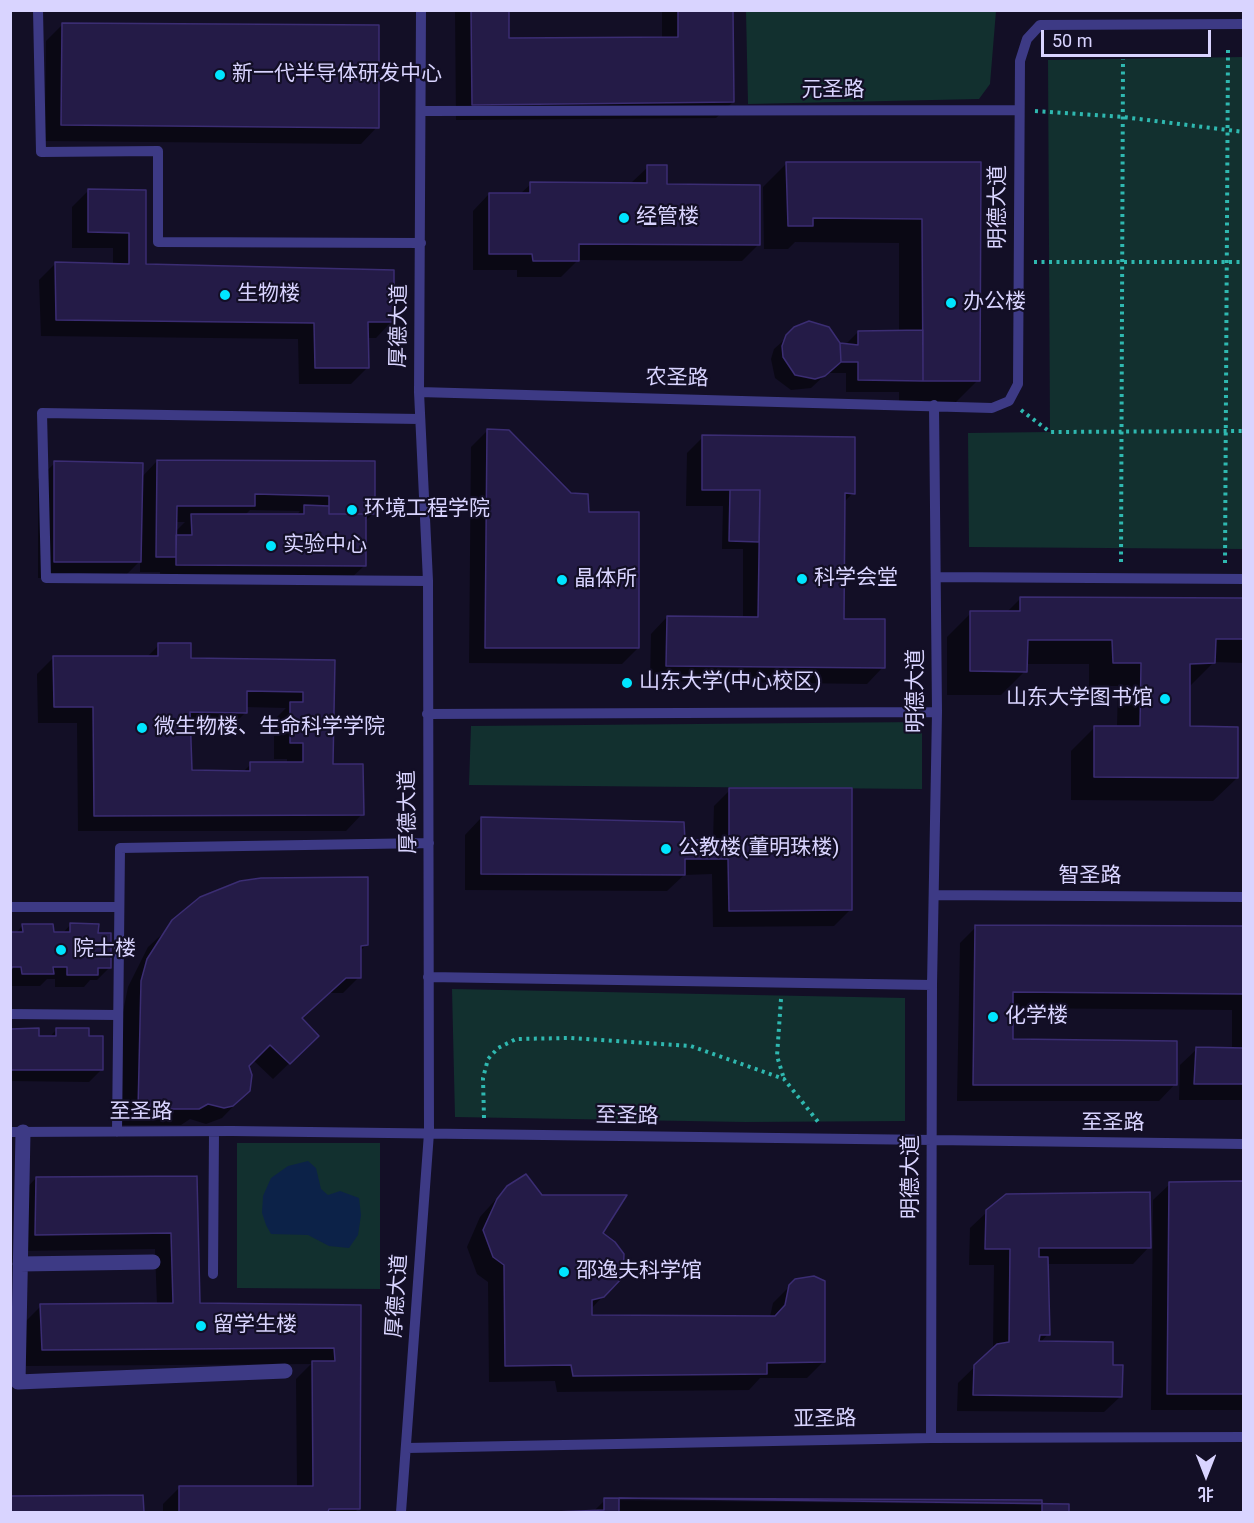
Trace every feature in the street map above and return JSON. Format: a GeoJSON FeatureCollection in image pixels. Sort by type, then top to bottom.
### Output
{"type":"FeatureCollection","features":[{"type":"Feature","properties":{"kind":"street"},"geometry":{"type":"LineString","coordinates":[[17,1132],[20,1264],[18,1382],[285,1371]]}},
{"type":"Feature","properties":{"kind":"street"},"geometry":{"type":"LineString","coordinates":[[20,1264],[153,1262]]}},
{"type":"Feature","properties":{"kind":"lane"},"geometry":{"type":"LineString","coordinates":[[39,10],[41,152],[158,151],[158,242],[421,243]]}},
{"type":"Feature","properties":{"kind":"lane","name":"厚德大道"},"geometry":{"type":"LineString","coordinates":[[402,1512],[429,1133],[428,581],[419,419],[421,10]]}},
{"type":"Feature","properties":{"kind":"lane","name":"明德大道"},"geometry":{"type":"LineString","coordinates":[[1009,401],[1018,384],[1020,61],[1027,39],[1040,25],[1244,24]]}},
{"type":"Feature","properties":{"kind":"lane","name":"元圣路"},"geometry":{"type":"LineString","coordinates":[[421,111],[1019,110]]}},
{"type":"Feature","properties":{"kind":"lane","name":"农圣路"},"geometry":{"type":"LineString","coordinates":[[419,392],[934,405]]}},
{"type":"Feature","properties":{"kind":"lane"},"geometry":{"type":"LineString","coordinates":[[934,405],[992,408],[1009,401]]}},
{"type":"Feature","properties":{"kind":"lane","name":"明德大道"},"geometry":{"type":"LineString","coordinates":[[931,1438],[932,985],[936,895],[937,712],[934,405]]}},
{"type":"Feature","properties":{"kind":"lane"},"geometry":{"type":"LineString","coordinates":[[419,419],[42,413],[46,578],[428,581]]}},
{"type":"Feature","properties":{"kind":"lane"},"geometry":{"type":"LineString","coordinates":[[937,577],[1244,579]]}},
{"type":"Feature","properties":{"kind":"lane"},"geometry":{"type":"LineString","coordinates":[[428,714],[937,712]]}},
{"type":"Feature","properties":{"kind":"lane"},"geometry":{"type":"LineString","coordinates":[[117,1132],[120,848],[429,843]]}},
{"type":"Feature","properties":{"kind":"lane","name":"智圣路"},"geometry":{"type":"LineString","coordinates":[[936,895],[1244,897]]}},
{"type":"Feature","properties":{"kind":"lane"},"geometry":{"type":"LineString","coordinates":[[10,907],[119,907]]}},
{"type":"Feature","properties":{"kind":"lane"},"geometry":{"type":"LineString","coordinates":[[428,977],[932,985]]}},
{"type":"Feature","properties":{"kind":"lane"},"geometry":{"type":"LineString","coordinates":[[10,1014],[117,1014]]}},
{"type":"Feature","properties":{"kind":"lane","name":"至圣路"},"geometry":{"type":"LineString","coordinates":[[17,1132],[429,1133],[931,1142],[1244,1144]]}},
{"type":"Feature","properties":{"kind":"lane"},"geometry":{"type":"LineString","coordinates":[[213,1274],[214,1132]]}},
{"type":"Feature","properties":{"kind":"lane","name":"亚圣路"},"geometry":{"type":"LineString","coordinates":[[407,1448],[931,1438],[1244,1437]]}},
{"type":"Feature","properties":{"kind":"path"},"geometry":{"type":"LineString","coordinates":[[1225,579],[1228,50]]}},
{"type":"Feature","properties":{"kind":"path"},"geometry":{"type":"LineString","coordinates":[[1121,578],[1123,59]]}},
{"type":"Feature","properties":{"kind":"path"},"geometry":{"type":"LineString","coordinates":[[1019,110],[1123,117],[1228,132],[1244,132]]}},
{"type":"Feature","properties":{"kind":"path"},"geometry":{"type":"LineString","coordinates":[[1019,262],[1244,262]]}},
{"type":"Feature","properties":{"kind":"path"},"geometry":{"type":"LineString","coordinates":[[1009,401],[1050,432],[1244,432]]}},
{"type":"Feature","properties":{"kind":"path"},"geometry":{"type":"LineString","coordinates":[[782,983],[777,1056],[784,1079],[833,1140]]}},
{"type":"Feature","properties":{"kind":"path"},"geometry":{"type":"LineString","coordinates":[[484,1118],[483,1078],[488,1059],[498,1048],[516,1039],[570,1038],[691,1046],[784,1079]]}},
{"type":"Feature","properties":{"kind":"green space"},"geometry":{"type":"Polygon","coordinates":[[[746,11],[996,11],[990,84],[979,99],[748,104],[746,11]]]}},
{"type":"Feature","properties":{"kind":"green space"},"geometry":{"type":"Polygon","coordinates":[[[1243,57],[1243,549],[969,547],[968,433],[1050,432],[1048,60],[1243,57]]]}},
{"type":"Feature","properties":{"kind":"green space"},"geometry":{"type":"Polygon","coordinates":[[[922,722],[922,789],[469,785],[471,726],[922,722]]]}},
{"type":"Feature","properties":{"kind":"green space"},"geometry":{"type":"Polygon","coordinates":[[[452,989],[905,998],[905,1121],[745,1122],[455,1117],[452,989]]]}},
{"type":"Feature","properties":{"kind":"green space"},"geometry":{"type":"Polygon","coordinates":[[[237,1143],[380,1143],[380,1289],[237,1288],[237,1143]]]}},
{"type":"Feature","properties":{"kind":"water"},"geometry":{"type":"Polygon","coordinates":[[[308,1161],[316,1168],[321,1189],[328,1195],[340,1191],[359,1198],[361,1215],[358,1235],[349,1248],[329,1246],[308,1235],[271,1234],[266,1225],[262,1213],[263,1196],[271,1178],[288,1166],[308,1161]]]}},
{"type":"Feature","properties":{"kind":"building"},"geometry":{"type":"Polygon","coordinates":[[[471,10],[509,10],[509,38],[678,37],[678,10],[733,10],[734,102],[472,105],[471,10]]]}},
{"type":"Feature","properties":{"kind":"building","name":"新一代半导体研发中心"},"geometry":{"type":"Polygon","coordinates":[[[62,23],[379,25],[379,128],[61,125],[62,23]]]}},
{"type":"Feature","properties":{"kind":"building","name":"办公楼"},"geometry":{"type":"Polygon","coordinates":[[[786,162],[981,162],[980,381],[923,381],[922,219],[813,218],[813,226],[788,226],[786,162]]]}},
{"type":"Feature","properties":{"kind":"building","name":"经管楼"},"geometry":{"type":"Polygon","coordinates":[[[647,165],[667,165],[667,184],[760,185],[760,245],[579,244],[579,261],[533,261],[532,254],[489,254],[489,193],[530,193],[530,182],[647,183],[647,165]]]}},
{"type":"Feature","properties":{"kind":"building","name":"生物楼"},"geometry":{"type":"Polygon","coordinates":[[[88,189],[146,190],[146,264],[394,270],[394,322],[368,322],[369,368],[315,368],[314,323],[56,320],[55,262],[129,264],[129,233],[88,232],[88,189]]]}},
{"type":"Feature","properties":{"kind":"building"},"geometry":{"type":"Polygon","coordinates":[[[809,321],[829,327],[840,343],[841,362],[825,376],[815,379],[795,375],[783,357],[782,346],[786,335],[794,327],[809,321]]]}},
{"type":"Feature","properties":{"kind":"building"},"geometry":{"type":"Polygon","coordinates":[[[923,330],[923,381],[858,380],[858,362],[841,362],[840,343],[858,345],[858,331],[923,330]]]}},
{"type":"Feature","properties":{"kind":"building","name":"晶体所"},"geometry":{"type":"Polygon","coordinates":[[[487,429],[509,430],[571,493],[588,494],[589,512],[639,512],[639,648],[485,648],[487,429]]]}},
{"type":"Feature","properties":{"kind":"building","name":"科学会堂"},"geometry":{"type":"Polygon","coordinates":[[[702,435],[855,437],[855,494],[845,493],[844,619],[885,619],[885,668],[666,666],[667,616],[758,617],[760,490],[702,490],[702,435]]]}},
{"type":"Feature","properties":{"kind":"building","name":"环境工程学院"},"geometry":{"type":"Polygon","coordinates":[[[157,460],[375,461],[375,514],[329,514],[329,496],[255,494],[255,506],[177,506],[176,557],[156,557],[157,460]]]}},
{"type":"Feature","properties":{"kind":"building"},"geometry":{"type":"Polygon","coordinates":[[[54,461],[143,463],[141,562],[54,562],[54,461]]]}},
{"type":"Feature","properties":{"kind":"building"},"geometry":{"type":"Polygon","coordinates":[[[730,490],[760,490],[759,542],[729,541],[730,490]]]}},
{"type":"Feature","properties":{"kind":"building","name":"实验中心"},"geometry":{"type":"Polygon","coordinates":[[[304,505],[329,506],[329,514],[366,514],[366,566],[176,565],[176,535],[192,535],[191,514],[304,514],[304,505]]]}},
{"type":"Feature","properties":{"kind":"building","name":"山东大学图书馆"},"geometry":{"type":"Polygon","coordinates":[[[1020,597],[1244,598],[1244,639],[1216,639],[1215,663],[1190,664],[1190,726],[1238,727],[1238,778],[1094,777],[1094,726],[1140,726],[1141,663],[1113,663],[1112,640],[1028,640],[1027,672],[970,671],[970,611],[1020,611],[1020,597]]]}},
{"type":"Feature","properties":{"kind":"building","name":"微生物楼、生命科学学院"},"geometry":{"type":"Polygon","coordinates":[[[158,643],[191,643],[191,658],[335,660],[333,764],[363,764],[364,815],[94,816],[93,707],[54,707],[53,656],[158,656],[158,643]],[[247,691],[247,713],[190,712],[192,770],[250,771],[250,762],[303,762],[303,743],[290,743],[290,702],[303,702],[303,692],[247,691]]]}},
{"type":"Feature","properties":{"kind":"building","name":"公教楼(董明珠楼)"},"geometry":{"type":"Polygon","coordinates":[[[729,788],[852,788],[852,910],[729,911],[728,859],[685,859],[685,875],[481,874],[481,817],[684,822],[685,840],[729,840],[729,788]]]}},
{"type":"Feature","properties":{"kind":"building"},"geometry":{"type":"Polygon","coordinates":[[[368,877],[368,945],[361,946],[361,978],[346,978],[302,1018],[319,1036],[290,1064],[270,1045],[249,1066],[252,1075],[250,1091],[233,1106],[224,1108],[208,1104],[199,1109],[138,1109],[141,981],[147,959],[172,920],[200,897],[240,881],[261,878],[368,877]]]}},
{"type":"Feature","properties":{"kind":"building","name":"院士楼"},"geometry":{"type":"Polygon","coordinates":[[[70,923],[99,924],[98,933],[111,933],[111,968],[98,968],[98,975],[67,975],[67,967],[53,967],[54,974],[22,974],[21,967],[12,967],[10,974],[10,932],[23,932],[22,924],[53,924],[54,932],[70,932],[70,923]]]}},
{"type":"Feature","properties":{"kind":"building","name":"化学楼"},"geometry":{"type":"Polygon","coordinates":[[[975,925],[1244,926],[1244,994],[1013,992],[1013,1039],[1177,1041],[1177,1085],[973,1085],[975,925]]]}},
{"type":"Feature","properties":{"kind":"building"},"geometry":{"type":"Polygon","coordinates":[[[39,1028],[39,1036],[56,1036],[56,1028],[89,1028],[89,1036],[103,1036],[103,1070],[10,1070],[10,1029],[39,1028]]]}},
{"type":"Feature","properties":{"kind":"building"},"geometry":{"type":"Polygon","coordinates":[[[1196,1047],[1244,1048],[1244,1084],[1194,1084],[1196,1047]]]}},
{"type":"Feature","properties":{"kind":"building","name":"邵逸夫科学馆"},"geometry":{"type":"Polygon","coordinates":[[[526,1174],[542,1195],[627,1195],[603,1233],[615,1242],[624,1254],[623,1277],[604,1297],[592,1300],[592,1315],[775,1316],[785,1305],[789,1285],[795,1279],[814,1276],[825,1281],[825,1362],[767,1363],[767,1374],[573,1376],[571,1365],[505,1366],[504,1265],[493,1257],[483,1230],[497,1199],[507,1186],[526,1174]]]}},
{"type":"Feature","properties":{"kind":"building","name":"留学生楼"},"geometry":{"type":"Polygon","coordinates":[[[197,1176],[200,1303],[361,1305],[360,1509],[329,1509],[328,1512],[179,1512],[179,1486],[313,1486],[312,1361],[335,1361],[334,1348],[42,1350],[40,1304],[173,1303],[171,1233],[35,1235],[36,1177],[197,1176]]]}},
{"type":"Feature","properties":{"kind":"building"},"geometry":{"type":"Polygon","coordinates":[[[1244,1181],[1244,1394],[1167,1394],[1169,1182],[1244,1181]]]}},
{"type":"Feature","properties":{"kind":"building"},"geometry":{"type":"Polygon","coordinates":[[[1150,1192],[1151,1248],[1039,1248],[1039,1257],[1048,1257],[1050,1335],[1040,1335],[1039,1341],[1113,1342],[1113,1365],[1123,1365],[1122,1397],[973,1395],[974,1365],[997,1344],[1009,1342],[1010,1249],[985,1249],[986,1210],[1006,1194],[1150,1192]]]}},
{"type":"Feature","properties":{"kind":"building"},"geometry":{"type":"Polygon","coordinates":[[[143,1495],[144,1512],[10,1512],[10,1496],[143,1495]]]}},
{"type":"Feature","properties":{"kind":"building"},"geometry":{"type":"Polygon","coordinates":[[[604,1498],[1042,1500],[1042,1512],[555,1512],[604,1510],[604,1498]]]}},
{"type":"Feature","properties":{"kind":"building"},"geometry":{"type":"Polygon","coordinates":[[[619,1498],[1069,1504],[1069,1512],[619,1512],[619,1498]]]}},
{"type":"Feature","properties":{"kind":"place","name":"新一代半导体研发中心"},"geometry":{"type":"Point","coordinates":[220,75]}},
{"type":"Feature","properties":{"kind":"place","name":"经管楼"},"geometry":{"type":"Point","coordinates":[624,218]}},
{"type":"Feature","properties":{"kind":"place","name":"生物楼"},"geometry":{"type":"Point","coordinates":[225,295]}},
{"type":"Feature","properties":{"kind":"place","name":"办公楼"},"geometry":{"type":"Point","coordinates":[951,303]}},
{"type":"Feature","properties":{"kind":"place","name":"环境工程学院"},"geometry":{"type":"Point","coordinates":[352,510]}},
{"type":"Feature","properties":{"kind":"place","name":"实验中心"},"geometry":{"type":"Point","coordinates":[271,546]}},
{"type":"Feature","properties":{"kind":"place","name":"科学会堂"},"geometry":{"type":"Point","coordinates":[802,579]}},
{"type":"Feature","properties":{"kind":"place","name":"晶体所"},"geometry":{"type":"Point","coordinates":[562,580]}},
{"type":"Feature","properties":{"kind":"place","name":"山东大学(中心校区)"},"geometry":{"type":"Point","coordinates":[627,683]}},
{"type":"Feature","properties":{"kind":"place","name":"山东大学图书馆"},"geometry":{"type":"Point","coordinates":[1165,699]}},
{"type":"Feature","properties":{"kind":"place","name":"微生物楼、生命科学学院"},"geometry":{"type":"Point","coordinates":[142,728]}},
{"type":"Feature","properties":{"kind":"place","name":"公教楼(董明珠楼)"},"geometry":{"type":"Point","coordinates":[666,849]}},
{"type":"Feature","properties":{"kind":"place","name":"院士楼"},"geometry":{"type":"Point","coordinates":[61,950]}},
{"type":"Feature","properties":{"kind":"place","name":"化学楼"},"geometry":{"type":"Point","coordinates":[993,1017]}},
{"type":"Feature","properties":{"kind":"place","name":"邵逸夫科学馆"},"geometry":{"type":"Point","coordinates":[564,1272]}},
{"type":"Feature","properties":{"kind":"place","name":"留学生楼"},"geometry":{"type":"Point","coordinates":[201,1326]}}]}
